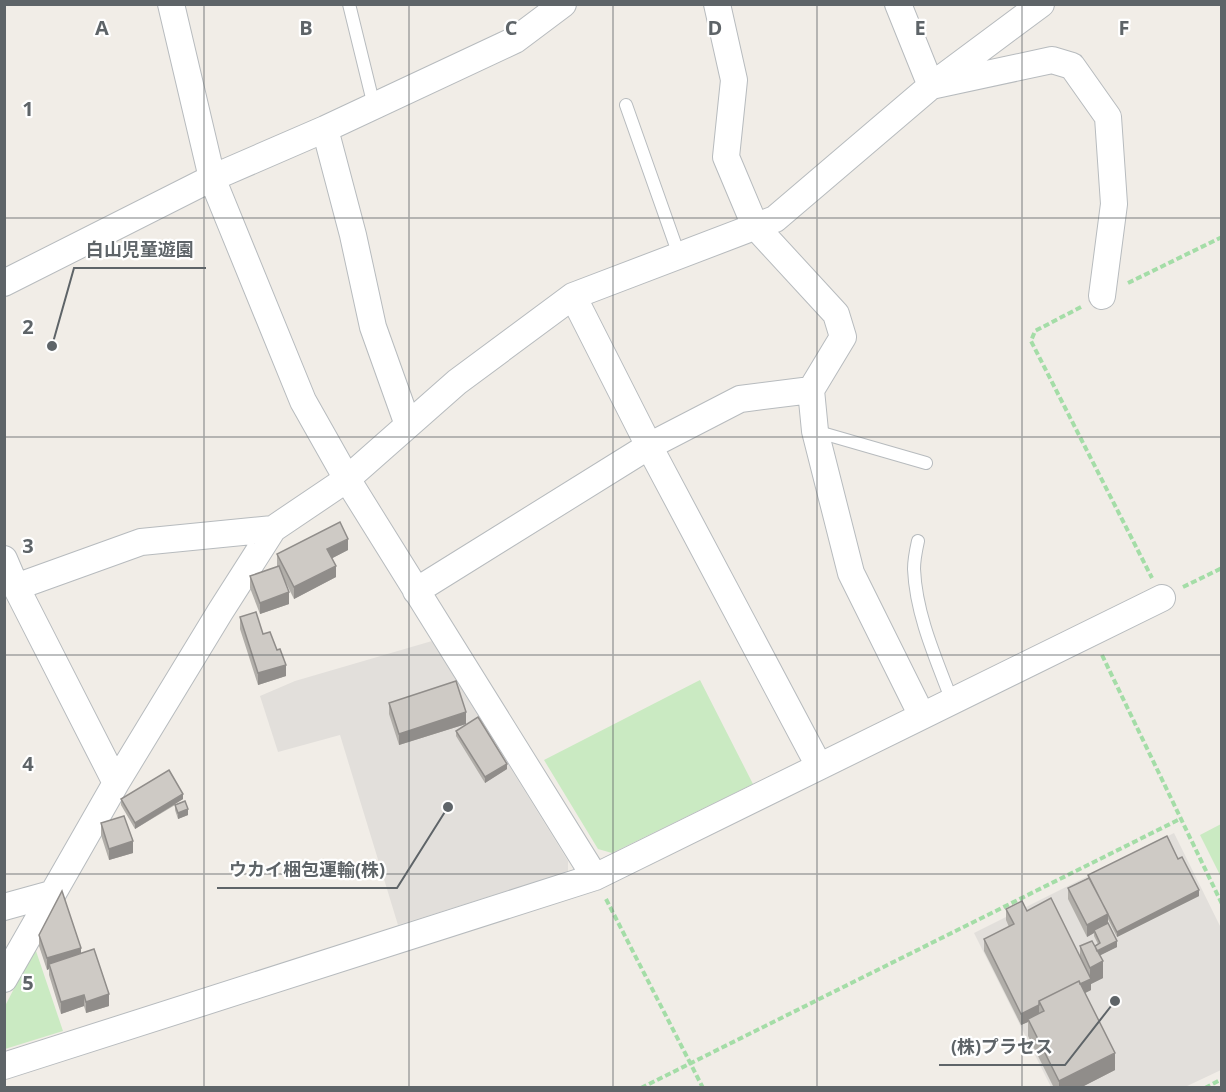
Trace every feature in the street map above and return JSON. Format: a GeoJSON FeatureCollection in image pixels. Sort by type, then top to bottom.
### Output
{"type":"FeatureCollection","features":[{"type":"Feature","properties":{"kind":"street"},"geometry":{"type":"LineString","coordinates":[[171,4],[212,178],[303,401],[347,479],[594,877]]}},
{"type":"Feature","properties":{"kind":"street"},"geometry":{"type":"LineString","coordinates":[[4,283],[212,178],[325,129],[516,40],[563,4]]}},
{"type":"Feature","properties":{"kind":"street"},"geometry":{"type":"LineString","coordinates":[[717,4],[734,80],[726,157],[755,226],[836,314],[843,337],[811,390],[815,431],[850,573],[922,716]]}},
{"type":"Feature","properties":{"kind":"street"},"geometry":{"type":"LineString","coordinates":[[898,4],[931,86]]}},
{"type":"Feature","properties":{"kind":"street"},"geometry":{"type":"LineString","coordinates":[[4,979],[116,783],[273,529],[347,479],[457,382],[573,296],[775,219],[931,86],[1041,4]]}},
{"type":"Feature","properties":{"kind":"street"},"geometry":{"type":"LineString","coordinates":[[931,86],[1052,60],[1072,66],[1108,117],[1114,204],[1102,296]]}},
{"type":"Feature","properties":{"kind":"street"},"geometry":{"type":"LineString","coordinates":[[325,129],[372,327],[408,425]]}},
{"type":"Feature","properties":{"kind":"street"},"geometry":{"type":"LineString","coordinates":[[573,296],[649,446],[819,766]]}},
{"type":"Feature","properties":{"kind":"street"},"geometry":{"type":"LineString","coordinates":[[417,591],[649,446],[740,399],[811,390]]}},
{"type":"Feature","properties":{"kind":"street"},"geometry":{"type":"LineString","coordinates":[[16,587],[141,542],[273,529]]}},
{"type":"Feature","properties":{"kind":"street"},"geometry":{"type":"LineString","coordinates":[[4,559],[116,783]]}},
{"type":"Feature","properties":{"kind":"street"},"geometry":{"type":"LineString","coordinates":[[4,1066],[594,877],[1162,598]]}},
{"type":"Feature","properties":{"kind":"street"},"geometry":{"type":"LineString","coordinates":[[4,907],[51,894]]}},
{"type":"Feature","properties":{"kind":"lane"},"geometry":{"type":"LineString","coordinates":[[349,4],[374,106]]}},
{"type":"Feature","properties":{"kind":"lane"},"geometry":{"type":"LineString","coordinates":[[626,105],[679,255]]}},
{"type":"Feature","properties":{"kind":"lane"},"geometry":{"type":"LineString","coordinates":[[815,431],[926,463]]}},
{"type":"Feature","properties":{"kind":"lane"},"geometry":{"type":"LineString","coordinates":[[918,541],[914,567],[917,594],[927,636],[952,701]]}},
{"type":"Feature","properties":{"kind":"path"},"geometry":{"type":"LineString","coordinates":[[1221,237],[1035,331],[1031,341],[1162,598],[1221,568]]}},
{"type":"Feature","properties":{"kind":"path"},"geometry":{"type":"LineString","coordinates":[[1092,632],[1221,904]]}},
{"type":"Feature","properties":{"kind":"path"},"geometry":{"type":"LineString","coordinates":[[641,1088],[1180,819]]}},
{"type":"Feature","properties":{"kind":"path"},"geometry":{"type":"LineString","coordinates":[[594,877],[703,1088]]}},
{"type":"Feature","properties":{"kind":"path"},"geometry":{"type":"LineString","coordinates":[[1205,1088],[1221,1079]]}},
{"type":"Feature","properties":{"kind":"shaded area"},"geometry":{"type":"Polygon","coordinates":[[[432,641],[568,861],[568,872],[398,925],[340,735],[278,752],[260,696],[295,681],[432,641]]]}},
{"type":"Feature","properties":{"kind":"shaded area"},"geometry":{"type":"Polygon","coordinates":[[[1174,833],[1221,928],[1221,1070],[1185,1087],[1051,1087],[974,933],[1174,833]]]}},
{"type":"Feature","properties":{"kind":"green space"},"geometry":{"type":"Polygon","coordinates":[[[700,680],[753,784],[612,853],[598,849],[544,760],[700,680]]]}},
{"type":"Feature","properties":{"kind":"green space"},"geometry":{"type":"Polygon","coordinates":[[[1221,824],[1221,877],[1200,835],[1221,824]]]}},
{"type":"Feature","properties":{"kind":"green space"},"geometry":{"type":"Polygon","coordinates":[[[35,948],[63,1031],[5,1049],[5,1006],[35,948]]]}},
{"type":"Feature","properties":{"kind":"building"},"geometry":{"type":"Polygon","coordinates":[[[340,522],[348,539],[327,549],[336,566],[294,587],[277,554],[340,522]]]}},
{"type":"Feature","properties":{"kind":"building"},"geometry":{"type":"Polygon","coordinates":[[[279,566],[289,592],[260,603],[250,576],[279,566]]]}},
{"type":"Feature","properties":{"kind":"building"},"geometry":{"type":"Polygon","coordinates":[[[256,612],[263,634],[270,632],[286,665],[258,673],[240,617],[256,612]]]}},
{"type":"Feature","properties":{"kind":"building"},"geometry":{"type":"Polygon","coordinates":[[[456,681],[466,712],[399,734],[389,703],[456,681]]]}},
{"type":"Feature","properties":{"kind":"building"},"geometry":{"type":"Polygon","coordinates":[[[478,717],[507,764],[485,777],[456,731],[478,717]]]}},
{"type":"Feature","properties":{"kind":"building"},"geometry":{"type":"Polygon","coordinates":[[[169,770],[183,794],[135,823],[121,799],[169,770]]]}},
{"type":"Feature","properties":{"kind":"building"},"geometry":{"type":"Polygon","coordinates":[[[185,801],[188,809],[178,813],[175,805],[185,801]]]}},
{"type":"Feature","properties":{"kind":"building"},"geometry":{"type":"Polygon","coordinates":[[[124,816],[133,841],[109,849],[101,823],[124,816]]]}},
{"type":"Feature","properties":{"kind":"building"},"geometry":{"type":"Polygon","coordinates":[[[1167,836],[1178,859],[1182,857],[1199,890],[1117,932],[1088,875],[1167,836]]]}},
{"type":"Feature","properties":{"kind":"building"},"geometry":{"type":"Polygon","coordinates":[[[1089,878],[1108,914],[1087,925],[1068,888],[1089,878]]]}},
{"type":"Feature","properties":{"kind":"building"},"geometry":{"type":"Polygon","coordinates":[[[62,891],[81,948],[47,958],[39,935],[62,891]]]}},
{"type":"Feature","properties":{"kind":"building"},"geometry":{"type":"Polygon","coordinates":[[[1051,898],[1091,979],[1080,984],[1079,981],[1039,1001],[1039,1005],[1021,1014],[984,939],[1014,924],[1006,909],[1022,901],[1027,911],[1051,898]]]}},
{"type":"Feature","properties":{"kind":"building"},"geometry":{"type":"Polygon","coordinates":[[[1108,923],[1117,941],[1097,951],[1095,946],[1100,943],[1094,930],[1108,923]]]}},
{"type":"Feature","properties":{"kind":"building"},"geometry":{"type":"Polygon","coordinates":[[[1092,941],[1103,961],[1090,968],[1080,946],[1092,941]]]}},
{"type":"Feature","properties":{"kind":"building"},"geometry":{"type":"Polygon","coordinates":[[[94,949],[109,994],[86,1002],[84,995],[61,1002],[49,964],[94,949]]]}},
{"type":"Feature","properties":{"kind":"building"},"geometry":{"type":"Polygon","coordinates":[[[1079,981],[1115,1053],[1059,1081],[1028,1019],[1044,1011],[1039,1001],[1079,981]]]}},
{"type":"Feature","properties":{"kind":"place","name":"白山児童遊園"},"geometry":{"type":"Point","coordinates":[52,346]}},
{"type":"Feature","properties":{"kind":"place","name":"ウカイ梱包運輸(株)"},"geometry":{"type":"Point","coordinates":[448,807]}},
{"type":"Feature","properties":{"kind":"place","name":"(株)プラセス"},"geometry":{"type":"Point","coordinates":[1115,1001]}}]}
